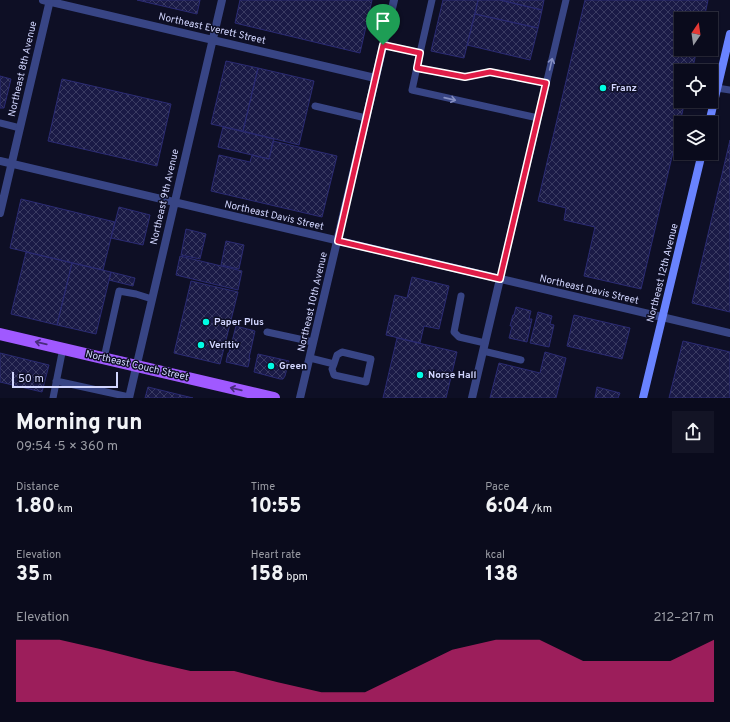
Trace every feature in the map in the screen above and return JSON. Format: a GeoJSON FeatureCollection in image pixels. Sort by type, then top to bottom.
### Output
{"type":"FeatureCollection","features":[{"type":"Feature","properties":{"kind":"main road"},"geometry":{"type":"LineString","coordinates":[[718,84],[730,34]]}},
{"type":"Feature","properties":{"kind":"main road","name":"Northeast 12th Avenue"},"geometry":{"type":"LineString","coordinates":[[643,398],[700,160]]}},
{"type":"Feature","properties":{"kind":"main road","name":"Northeast Couch Street"},"geometry":{"type":"LineString","coordinates":[[0,334],[274,398]]}},
{"type":"Feature","properties":{"kind":"street","name":"Northeast Everett Street"},"geometry":{"type":"LineString","coordinates":[[48,0],[375,78]]}},
{"type":"Feature","properties":{"kind":"street","name":"Northeast 8th Avenue"},"geometry":{"type":"LineString","coordinates":[[0,213],[48,0]]}},
{"type":"Feature","properties":{"kind":"street","name":"Northeast 9th Avenue"},"geometry":{"type":"LineString","coordinates":[[129,397],[222,0]]}},
{"type":"Feature","properties":{"kind":"street","name":"Northeast 10th Avenue"},"geometry":{"type":"LineString","coordinates":[[300,398],[394,0]]}},
{"type":"Feature","properties":{"kind":"street","name":"Northeast Davis Street"},"geometry":{"type":"LineString","coordinates":[[0,161],[730,333]]}},
{"type":"Feature","properties":{"kind":"street"},"geometry":{"type":"LineString","coordinates":[[472,398],[500,279]]}},
{"type":"Feature","properties":{"kind":"lane"},"geometry":{"type":"LineString","coordinates":[[432,0],[412,90],[538,118]]}},
{"type":"Feature","properties":{"kind":"lane"},"geometry":{"type":"LineString","coordinates":[[500,279],[566,0]]}},
{"type":"Feature","properties":{"kind":"lane"},"geometry":{"type":"LineString","coordinates":[[383,45],[420,53]]}},
{"type":"Feature","properties":{"kind":"lane"},"geometry":{"type":"LineString","coordinates":[[417,68],[465,77],[490,72],[546,83]]}},
{"type":"Feature","properties":{"kind":"lane"},"geometry":{"type":"LineString","coordinates":[[718,88],[730,90]]}},
{"type":"Feature","properties":{"kind":"lane"},"geometry":{"type":"LineString","coordinates":[[315,106],[366,118]]}},
{"type":"Feature","properties":{"kind":"lane"},"geometry":{"type":"LineString","coordinates":[[0,123],[20,128]]}},
{"type":"Feature","properties":{"kind":"lane"},"geometry":{"type":"LineString","coordinates":[[104,358],[119,291],[152,299]]}},
{"type":"Feature","properties":{"kind":"lane"},"geometry":{"type":"LineString","coordinates":[[461,296],[454,332],[459,337],[520,360]]}},
{"type":"Feature","properties":{"kind":"lane"},"geometry":{"type":"LineString","coordinates":[[267,332],[314,342]]}},
{"type":"Feature","properties":{"kind":"lane"},"geometry":{"type":"LineString","coordinates":[[53,398],[63,348]]}},
{"type":"Feature","properties":{"kind":"lane"},"geometry":{"type":"LineString","coordinates":[[342,352],[370,359],[366,382],[334,375],[332,369],[334,364],[337,355],[342,352]]}},
{"type":"Feature","properties":{"kind":"lane"},"geometry":{"type":"LineString","coordinates":[[310,358],[334,364]]}},
{"type":"Feature","properties":{"kind":"lane"},"geometry":{"type":"LineString","coordinates":[[56,381],[129,397]]}},
{"type":"Feature","properties":{"kind":"building"},"geometry":{"type":"Polygon","coordinates":[[[137,0],[200,0],[197,14],[137,0]]]}},
{"type":"Feature","properties":{"kind":"building"},"geometry":{"type":"Polygon","coordinates":[[[240,0],[372,0],[360,53],[235,23],[240,0]]]}},
{"type":"Feature","properties":{"kind":"building"},"geometry":{"type":"Polygon","coordinates":[[[443,0],[478,0],[464,58],[431,51],[443,0]]]}},
{"type":"Feature","properties":{"kind":"building"},"geometry":{"type":"Polygon","coordinates":[[[478,0],[500,0],[542,10],[538,28],[475,14],[478,0]]]}},
{"type":"Feature","properties":{"kind":"building"},"geometry":{"type":"Polygon","coordinates":[[[500,0],[544,0],[542,10],[500,0]]]}},
{"type":"Feature","properties":{"kind":"building"},"geometry":{"type":"Polygon","coordinates":[[[585,0],[708,0],[705,12],[674,12],[674,56],[695,56],[694,64],[674,64],[674,108],[683,108],[681,116],[674,116],[674,148],[641,289],[584,276],[595,227],[564,220],[566,208],[538,201],[585,0]]]}},
{"type":"Feature","properties":{"kind":"building"},"geometry":{"type":"Polygon","coordinates":[[[475,14],[538,28],[530,60],[467,45],[475,14]]]}},
{"type":"Feature","properties":{"kind":"building"},"geometry":{"type":"Polygon","coordinates":[[[226,61],[258,68],[243,131],[211,124],[226,61]]]}},
{"type":"Feature","properties":{"kind":"building"},"geometry":{"type":"Polygon","coordinates":[[[258,68],[314,81],[299,145],[243,131],[258,68]]]}},
{"type":"Feature","properties":{"kind":"building"},"geometry":{"type":"Polygon","coordinates":[[[0,76],[11,79],[4,108],[0,108],[0,76]]]}},
{"type":"Feature","properties":{"kind":"building"},"geometry":{"type":"Polygon","coordinates":[[[62,79],[171,104],[157,166],[48,141],[62,79]]]}},
{"type":"Feature","properties":{"kind":"building"},"geometry":{"type":"Polygon","coordinates":[[[223,127],[274,139],[269,159],[218,147],[223,127]]]}},
{"type":"Feature","properties":{"kind":"building"},"geometry":{"type":"Polygon","coordinates":[[[730,140],[730,312],[692,303],[730,140]]]}},
{"type":"Feature","properties":{"kind":"building"},"geometry":{"type":"Polygon","coordinates":[[[273,141],[337,156],[322,217],[211,191],[219,155],[250,162],[252,155],[269,159],[273,141]]]}},
{"type":"Feature","properties":{"kind":"building"},"geometry":{"type":"Polygon","coordinates":[[[21,199],[115,222],[103,270],[10,248],[21,199]]]}},
{"type":"Feature","properties":{"kind":"building"},"geometry":{"type":"Polygon","coordinates":[[[119,207],[150,215],[143,245],[111,238],[119,207]]]}},
{"type":"Feature","properties":{"kind":"building"},"geometry":{"type":"Polygon","coordinates":[[[186,229],[206,234],[200,259],[181,255],[186,229]]]}},
{"type":"Feature","properties":{"kind":"building"},"geometry":{"type":"Polygon","coordinates":[[[226,241],[244,245],[239,269],[221,265],[226,241]]]}},
{"type":"Feature","properties":{"kind":"building"},"geometry":{"type":"Polygon","coordinates":[[[26,252],[72,263],[57,325],[11,314],[26,252]]]}},
{"type":"Feature","properties":{"kind":"building"},"geometry":{"type":"Polygon","coordinates":[[[180,256],[242,271],[238,290],[176,275],[180,256]]]}},
{"type":"Feature","properties":{"kind":"building"},"geometry":{"type":"Polygon","coordinates":[[[72,263],[111,272],[96,334],[57,325],[72,263]]]}},
{"type":"Feature","properties":{"kind":"building"},"geometry":{"type":"Polygon","coordinates":[[[111,272],[135,278],[133,286],[109,280],[111,272]]]}},
{"type":"Feature","properties":{"kind":"building"},"geometry":{"type":"Polygon","coordinates":[[[412,277],[449,286],[439,329],[424,326],[420,343],[386,335],[395,295],[407,298],[412,277]]]}},
{"type":"Feature","properties":{"kind":"building","name":"Paper Plus"},"geometry":{"type":"Polygon","coordinates":[[[191,281],[238,292],[220,364],[174,353],[191,281]]]}},
{"type":"Feature","properties":{"kind":"building"},"geometry":{"type":"Polygon","coordinates":[[[516,307],[531,311],[529,319],[532,319],[527,342],[509,338],[512,326],[510,326],[516,307]]]}},
{"type":"Feature","properties":{"kind":"building"},"geometry":{"type":"Polygon","coordinates":[[[538,312],[552,316],[550,324],[554,325],[549,347],[530,343],[538,312]]]}},
{"type":"Feature","properties":{"kind":"building"},"geometry":{"type":"Polygon","coordinates":[[[574,315],[630,328],[622,359],[567,346],[574,315]]]}},
{"type":"Feature","properties":{"kind":"building"},"geometry":{"type":"Polygon","coordinates":[[[236,326],[255,331],[248,367],[226,362],[236,326]]]}},
{"type":"Feature","properties":{"kind":"building","name":"Norse Hall"},"geometry":{"type":"Polygon","coordinates":[[[397,338],[457,352],[446,398],[383,398],[397,338]]]}},
{"type":"Feature","properties":{"kind":"building"},"geometry":{"type":"Polygon","coordinates":[[[683,341],[730,352],[730,398],[669,398],[683,341]]]}},
{"type":"Feature","properties":{"kind":"building"},"geometry":{"type":"Polygon","coordinates":[[[545,352],[566,358],[556,398],[490,398],[499,363],[540,373],[545,352]]]}},
{"type":"Feature","properties":{"kind":"building"},"geometry":{"type":"Polygon","coordinates":[[[0,353],[49,365],[42,392],[0,382],[0,353]]]}},
{"type":"Feature","properties":{"kind":"building","name":"Green"},"geometry":{"type":"Polygon","coordinates":[[[258,354],[289,361],[283,379],[254,372],[258,354]]]}},
{"type":"Feature","properties":{"kind":"building"},"geometry":{"type":"Polygon","coordinates":[[[148,387],[193,398],[145,398],[148,387]]]}},
{"type":"Feature","properties":{"kind":"building"},"geometry":{"type":"Polygon","coordinates":[[[597,387],[620,393],[618,398],[595,398],[597,387]]]}},
{"type":"Feature","properties":{"kind":"place","name":"Franz"},"geometry":{"type":"Point","coordinates":[603,88]}},
{"type":"Feature","properties":{"kind":"place","name":"Paper Plus"},"geometry":{"type":"Point","coordinates":[206,322]}},
{"type":"Feature","properties":{"kind":"place","name":"Veritiv"},"geometry":{"type":"Point","coordinates":[201,345]}},
{"type":"Feature","properties":{"kind":"place","name":"Green"},"geometry":{"type":"Point","coordinates":[271,366]}},
{"type":"Feature","properties":{"kind":"place","name":"Norse Hall"},"geometry":{"type":"Point","coordinates":[420,375]}},
{"type":"Feature","properties":{"kind":"route"},"geometry":{"type":"LineString","coordinates":[[383,45],[420,53],[417,68],[465,77],[490,72],[546,83],[500,279],[338,241],[383,45]]}}]}
